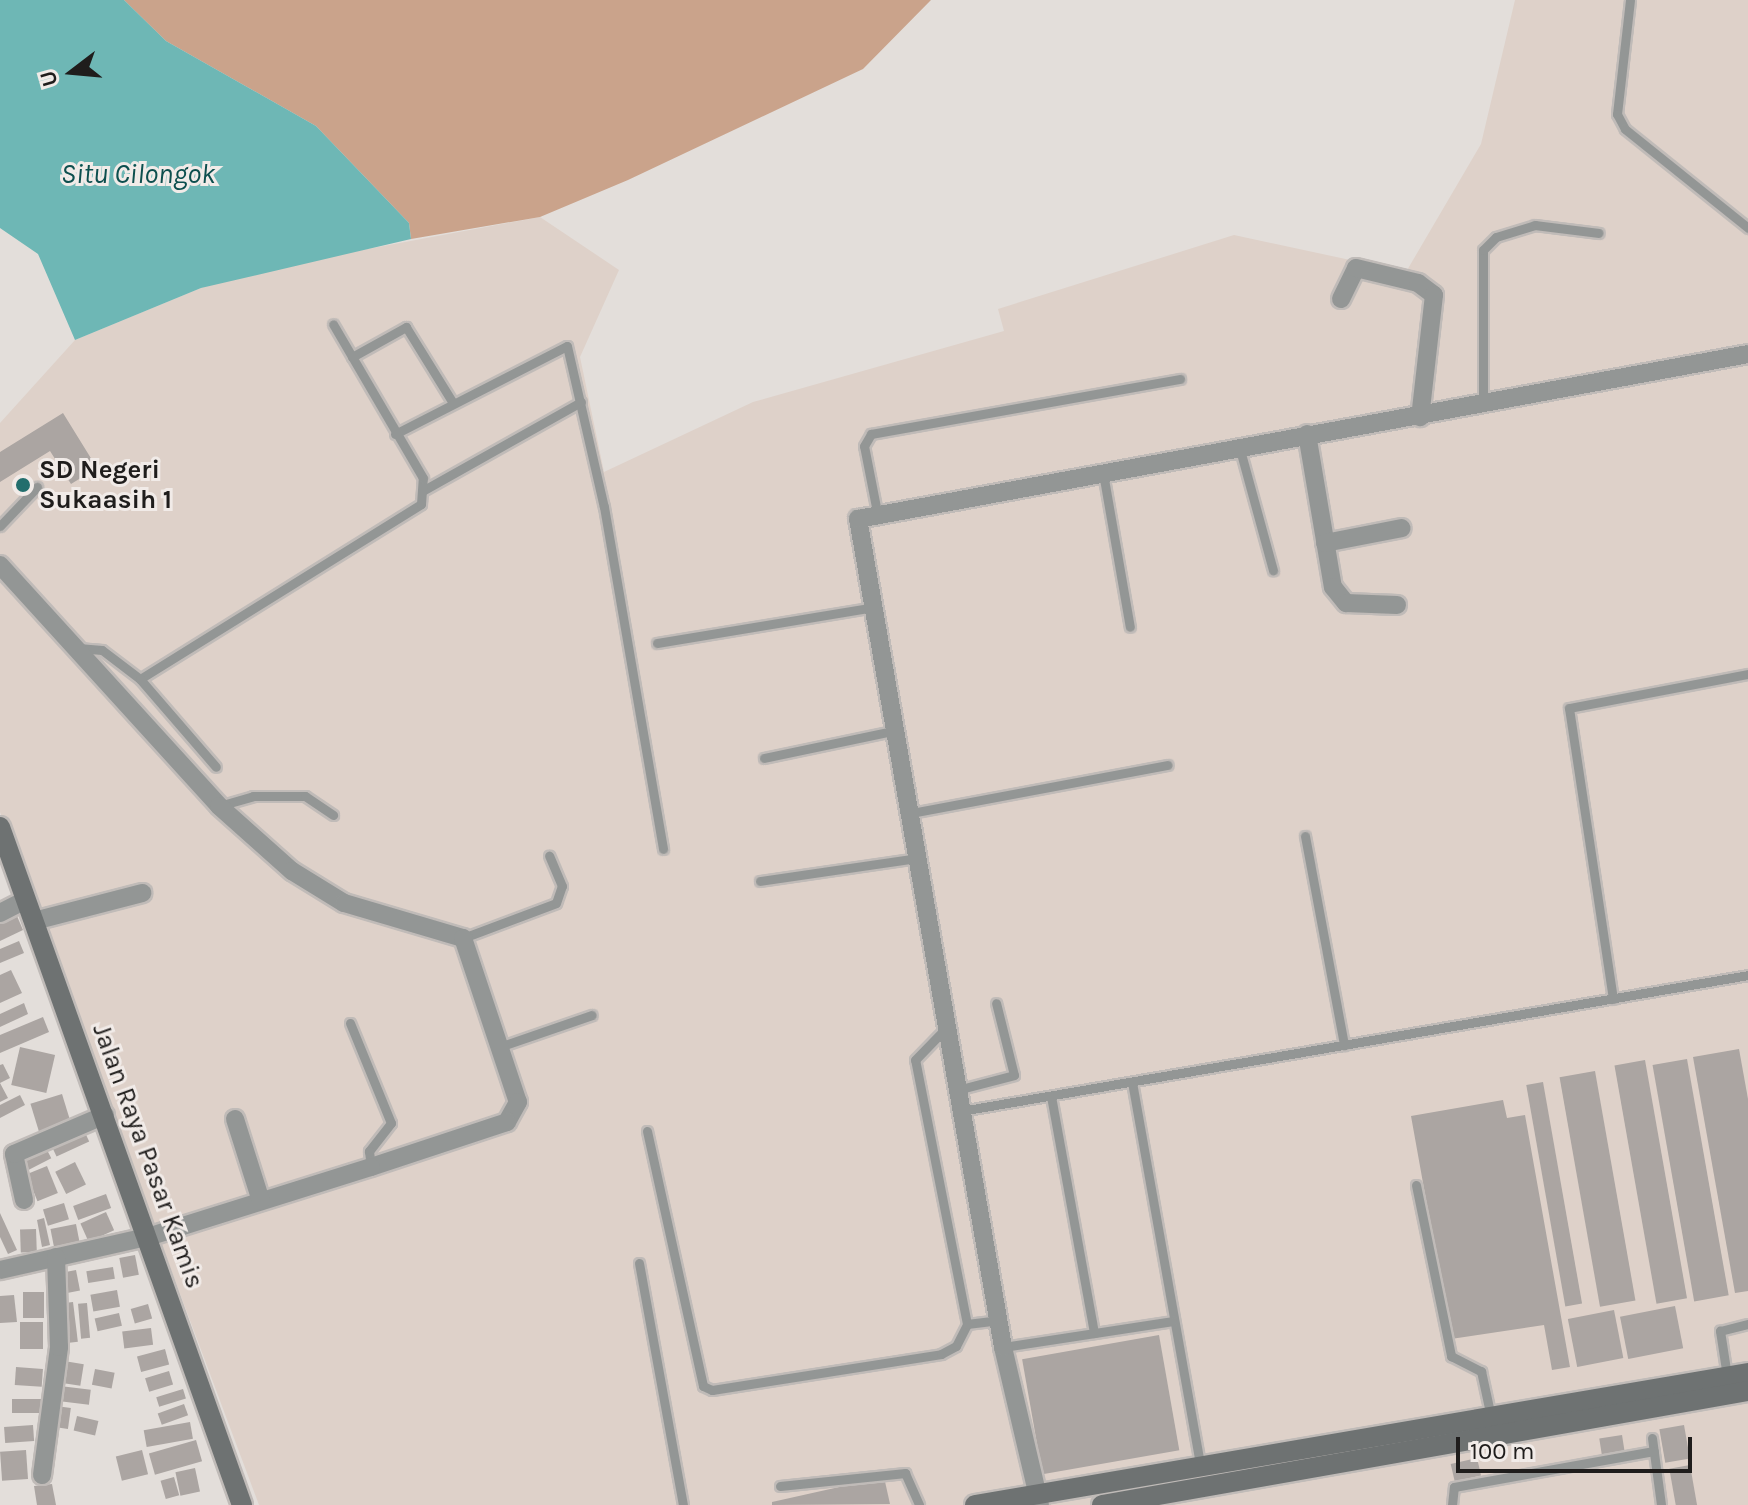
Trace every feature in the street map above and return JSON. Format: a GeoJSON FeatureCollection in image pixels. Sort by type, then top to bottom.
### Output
{"type":"FeatureCollection","features":[{"type":"Feature","properties":{"kind":"street"},"geometry":{"type":"LineString","coordinates":[[1341,299],[1356,268],[1418,283],[1434,295],[1420,417]]}},
{"type":"Feature","properties":{"kind":"street"},"geometry":{"type":"LineString","coordinates":[[1039,1498],[1003,1347],[897,730],[857,523],[877,512],[1307,434],[1420,417],[1748,354]]}},
{"type":"Feature","properties":{"kind":"street"},"geometry":{"type":"LineString","coordinates":[[1307,434],[1325,543],[1339,598],[1364,607],[1397,605]]}},
{"type":"Feature","properties":{"kind":"street"},"geometry":{"type":"LineString","coordinates":[[1325,543],[1402,528]]}},
{"type":"Feature","properties":{"kind":"street"},"geometry":{"type":"LineString","coordinates":[[0,565],[72,648],[219,806],[292,871],[344,903],[463,938],[518,1102],[514,1117],[371,1167],[151,1236],[0,1270]]}},
{"type":"Feature","properties":{"kind":"street","name":"Jalan Raya Pasar Kamis"},"geometry":{"type":"LineString","coordinates":[[0,827],[151,1236],[242,1505]]}},
{"type":"Feature","properties":{"kind":"street"},"geometry":{"type":"LineString","coordinates":[[34,921],[142,893]]}},
{"type":"Feature","properties":{"kind":"street"},"geometry":{"type":"LineString","coordinates":[[0,913],[26,900]]}},
{"type":"Feature","properties":{"kind":"street"},"geometry":{"type":"LineString","coordinates":[[24,1200],[14,1154],[105,1115]]}},
{"type":"Feature","properties":{"kind":"street"},"geometry":{"type":"LineString","coordinates":[[235,1119],[261,1201]]}},
{"type":"Feature","properties":{"kind":"street"},"geometry":{"type":"LineString","coordinates":[[42,1475],[59,1347],[56,1257]]}},
{"type":"Feature","properties":{"kind":"street"},"geometry":{"type":"LineString","coordinates":[[1644,1402],[1727,1376],[1748,1373]]}},
{"type":"Feature","properties":{"kind":"street"},"geometry":{"type":"LineString","coordinates":[[975,1505],[1039,1498],[1200,1465],[1326,1445],[1493,1427],[1644,1402],[1748,1391]]}},
{"type":"Feature","properties":{"kind":"street"},"geometry":{"type":"LineString","coordinates":[[1102,1505],[1328,1466],[1493,1427]]}},
{"type":"Feature","properties":{"kind":"street"},"geometry":{"type":"LineString","coordinates":[[1326,1445],[1328,1466]]}},
{"type":"Feature","properties":{"kind":"lane"},"geometry":{"type":"LineString","coordinates":[[1630,0],[1617,114],[1625,129],[1748,228]]}},
{"type":"Feature","properties":{"kind":"lane"},"geometry":{"type":"LineString","coordinates":[[1483,404],[1483,250],[1496,237],[1535,225],[1599,233]]}},
{"type":"Feature","properties":{"kind":"lane"},"geometry":{"type":"LineString","coordinates":[[140,679],[421,504],[424,490],[333,324]]}},
{"type":"Feature","properties":{"kind":"lane"},"geometry":{"type":"LineString","coordinates":[[352,357],[406,327],[453,403]]}},
{"type":"Feature","properties":{"kind":"lane"},"geometry":{"type":"LineString","coordinates":[[395,434],[564,344],[581,402],[663,849]]}},
{"type":"Feature","properties":{"kind":"lane"},"geometry":{"type":"LineString","coordinates":[[877,512],[864,446],[871,434],[1180,379]]}},
{"type":"Feature","properties":{"kind":"lane"},"geometry":{"type":"LineString","coordinates":[[424,490],[581,402]]}},
{"type":"Feature","properties":{"kind":"lane"},"geometry":{"type":"LineString","coordinates":[[1239,446],[1273,570]]}},
{"type":"Feature","properties":{"kind":"lane"},"geometry":{"type":"LineString","coordinates":[[1103,472],[1130,627]]}},
{"type":"Feature","properties":{"kind":"lane"},"geometry":{"type":"LineString","coordinates":[[0,526],[37,487]]}},
{"type":"Feature","properties":{"kind":"lane"},"geometry":{"type":"LineString","coordinates":[[657,643],[874,607]]}},
{"type":"Feature","properties":{"kind":"lane"},"geometry":{"type":"LineString","coordinates":[[72,648],[102,650],[140,679],[216,767]]}},
{"type":"Feature","properties":{"kind":"lane"},"geometry":{"type":"LineString","coordinates":[[1613,999],[1569,708],[1748,674]]}},
{"type":"Feature","properties":{"kind":"lane"},"geometry":{"type":"LineString","coordinates":[[764,758],[897,730]]}},
{"type":"Feature","properties":{"kind":"lane"},"geometry":{"type":"LineString","coordinates":[[911,813],[1168,765]]}},
{"type":"Feature","properties":{"kind":"lane"},"geometry":{"type":"LineString","coordinates":[[219,806],[253,796],[305,796],[333,815]]}},
{"type":"Feature","properties":{"kind":"lane"},"geometry":{"type":"LineString","coordinates":[[1305,836],[1344,1045]]}},
{"type":"Feature","properties":{"kind":"lane"},"geometry":{"type":"LineString","coordinates":[[463,938],[556,903],[562,886],[549,856]]}},
{"type":"Feature","properties":{"kind":"lane"},"geometry":{"type":"LineString","coordinates":[[760,881],[917,858]]}},
{"type":"Feature","properties":{"kind":"lane"},"geometry":{"type":"LineString","coordinates":[[961,1111],[1748,975]]}},
{"type":"Feature","properties":{"kind":"lane"},"geometry":{"type":"LineString","coordinates":[[957,1090],[1014,1075],[996,1003]]}},
{"type":"Feature","properties":{"kind":"lane"},"geometry":{"type":"LineString","coordinates":[[499,1047],[592,1015]]}},
{"type":"Feature","properties":{"kind":"lane"},"geometry":{"type":"LineString","coordinates":[[350,1023],[391,1123],[369,1151],[371,1167]]}},
{"type":"Feature","properties":{"kind":"lane"},"geometry":{"type":"LineString","coordinates":[[647,1131],[703,1386],[712,1390],[941,1354],[956,1346],[967,1324],[915,1060],[946,1028]]}},
{"type":"Feature","properties":{"kind":"lane"},"geometry":{"type":"LineString","coordinates":[[1132,1082],[1200,1465]]}},
{"type":"Feature","properties":{"kind":"lane"},"geometry":{"type":"LineString","coordinates":[[1051,1096],[1094,1333]]}},
{"type":"Feature","properties":{"kind":"lane"},"geometry":{"type":"LineString","coordinates":[[1416,1185],[1451,1356],[1481,1371],[1493,1427]]}},
{"type":"Feature","properties":{"kind":"lane"},"geometry":{"type":"LineString","coordinates":[[639,1263],[683,1505]]}},
{"type":"Feature","properties":{"kind":"lane"},"geometry":{"type":"LineString","coordinates":[[967,1324],[998,1320]]}},
{"type":"Feature","properties":{"kind":"lane"},"geometry":{"type":"LineString","coordinates":[[1003,1347],[1172,1321]]}},
{"type":"Feature","properties":{"kind":"lane"},"geometry":{"type":"LineString","coordinates":[[1727,1376],[1720,1331],[1748,1324]]}},
{"type":"Feature","properties":{"kind":"lane"},"geometry":{"type":"LineString","coordinates":[[1652,1438],[1661,1505]]}},
{"type":"Feature","properties":{"kind":"lane"},"geometry":{"type":"LineString","coordinates":[[1452,1505],[1454,1487],[1654,1451]]}},
{"type":"Feature","properties":{"kind":"lane"},"geometry":{"type":"LineString","coordinates":[[780,1486],[895,1472],[914,1484],[919,1505]]}},
{"type":"Feature","properties":{"kind":"shaded area"},"geometry":{"type":"Polygon","coordinates":[[[124,0],[931,0],[863,69],[628,180],[540,217],[411,239],[409,223],[316,126],[166,41],[124,0]]]}},
{"type":"Feature","properties":{"kind":"shaded area"},"geometry":{"type":"Polygon","coordinates":[[[1515,0],[1748,0],[1748,1505],[259,1505],[0,812],[0,423],[75,340],[201,288],[265,268],[540,217],[619,270],[580,357],[604,472],[753,402],[1004,331],[998,309],[1234,235],[1406,272],[1481,144],[1515,0]]]}},
{"type":"Feature","properties":{"kind":"water","name":"Situ Cilongok"},"geometry":{"type":"Polygon","coordinates":[[[0,0],[124,0],[166,41],[316,126],[409,223],[411,239],[201,288],[75,340],[38,254],[0,228],[0,0]]]}},
{"type":"Feature","properties":{"kind":"building"},"geometry":{"type":"Polygon","coordinates":[[[63,413],[97,468],[71,484],[50,451],[0,482],[0,452],[63,413]]]}},
{"type":"Feature","properties":{"kind":"building"},"geometry":{"type":"Polygon","coordinates":[[[17,916],[23,930],[0,941],[0,923],[17,916]]]}},
{"type":"Feature","properties":{"kind":"building"},"geometry":{"type":"Polygon","coordinates":[[[19,941],[24,953],[0,963],[0,949],[19,941]]]}},
{"type":"Feature","properties":{"kind":"building"},"geometry":{"type":"Polygon","coordinates":[[[11,970],[22,993],[0,1003],[0,975],[11,970]]]}},
{"type":"Feature","properties":{"kind":"building"},"geometry":{"type":"Polygon","coordinates":[[[24,1003],[28,1014],[0,1027],[0,1014],[24,1003]]]}},
{"type":"Feature","properties":{"kind":"building"},"geometry":{"type":"Polygon","coordinates":[[[43,1017],[49,1032],[0,1053],[0,1035],[43,1017]]]}},
{"type":"Feature","properties":{"kind":"building"},"geometry":{"type":"Polygon","coordinates":[[[20,1047],[55,1055],[46,1093],[11,1085],[20,1047]]]}},
{"type":"Feature","properties":{"kind":"building"},"geometry":{"type":"Polygon","coordinates":[[[1739,1049],[1748,1099],[1748,1291],[1735,1293],[1693,1057],[1739,1049]]]}},
{"type":"Feature","properties":{"kind":"building"},"geometry":{"type":"Polygon","coordinates":[[[1687,1059],[1729,1295],[1694,1301],[1653,1065],[1687,1059]]]}},
{"type":"Feature","properties":{"kind":"building"},"geometry":{"type":"Polygon","coordinates":[[[1645,1060],[1687,1298],[1656,1304],[1614,1065],[1645,1060]]]}},
{"type":"Feature","properties":{"kind":"building"},"geometry":{"type":"Polygon","coordinates":[[[3,1064],[10,1078],[0,1083],[0,1065],[3,1064]]]}},
{"type":"Feature","properties":{"kind":"building"},"geometry":{"type":"Polygon","coordinates":[[[1595,1071],[1635,1300],[1600,1307],[1560,1077],[1595,1071]]]}},
{"type":"Feature","properties":{"kind":"building"},"geometry":{"type":"Polygon","coordinates":[[[1543,1082],[1582,1304],[1565,1307],[1526,1085],[1543,1082]]]}},
{"type":"Feature","properties":{"kind":"building"},"geometry":{"type":"Polygon","coordinates":[[[0,1083],[8,1098],[0,1102],[0,1083]]]}},
{"type":"Feature","properties":{"kind":"building"},"geometry":{"type":"Polygon","coordinates":[[[62,1094],[72,1127],[40,1136],[30,1104],[62,1094]]]}},
{"type":"Feature","properties":{"kind":"building"},"geometry":{"type":"Polygon","coordinates":[[[20,1095],[25,1105],[0,1118],[0,1105],[20,1095]]]}},
{"type":"Feature","properties":{"kind":"building"},"geometry":{"type":"Polygon","coordinates":[[[1503,1100],[1507,1118],[1525,1115],[1570,1367],[1552,1370],[1544,1325],[1451,1339],[1411,1116],[1503,1100]]]}},
{"type":"Feature","properties":{"kind":"building"},"geometry":{"type":"Polygon","coordinates":[[[82,1126],[89,1141],[57,1157],[49,1141],[82,1126]]]}},
{"type":"Feature","properties":{"kind":"building"},"geometry":{"type":"Polygon","coordinates":[[[44,1144],[51,1158],[25,1172],[17,1158],[44,1144]]]}},
{"type":"Feature","properties":{"kind":"building"},"geometry":{"type":"Polygon","coordinates":[[[75,1162],[86,1184],[66,1194],[55,1172],[75,1162]]]}},
{"type":"Feature","properties":{"kind":"building"},"geometry":{"type":"Polygon","coordinates":[[[47,1166],[58,1193],[37,1201],[27,1174],[47,1166]]]}},
{"type":"Feature","properties":{"kind":"building"},"geometry":{"type":"Polygon","coordinates":[[[106,1194],[111,1208],[78,1220],[73,1206],[106,1194]]]}},
{"type":"Feature","properties":{"kind":"building"},"geometry":{"type":"Polygon","coordinates":[[[64,1203],[69,1219],[48,1226],[43,1209],[64,1203]]]}},
{"type":"Feature","properties":{"kind":"building"},"geometry":{"type":"Polygon","coordinates":[[[106,1212],[114,1230],[89,1242],[80,1223],[106,1212]]]}},
{"type":"Feature","properties":{"kind":"building"},"geometry":{"type":"Polygon","coordinates":[[[0,1213],[17,1250],[8,1254],[0,1237],[0,1213]]]}},
{"type":"Feature","properties":{"kind":"building"},"geometry":{"type":"Polygon","coordinates":[[[44,1218],[50,1245],[42,1247],[37,1220],[44,1218]]]}},
{"type":"Feature","properties":{"kind":"building"},"geometry":{"type":"Polygon","coordinates":[[[76,1224],[80,1245],[54,1250],[50,1229],[76,1224]]]}},
{"type":"Feature","properties":{"kind":"building"},"geometry":{"type":"Polygon","coordinates":[[[36,1229],[37,1252],[21,1253],[20,1230],[36,1229]]]}},
{"type":"Feature","properties":{"kind":"building"},"geometry":{"type":"Polygon","coordinates":[[[135,1255],[139,1275],[123,1278],[119,1258],[135,1255]]]}},
{"type":"Feature","properties":{"kind":"building"},"geometry":{"type":"Polygon","coordinates":[[[113,1267],[115,1279],[88,1283],[86,1271],[113,1267]]]}},
{"type":"Feature","properties":{"kind":"building"},"geometry":{"type":"Polygon","coordinates":[[[76,1270],[80,1291],[63,1294],[59,1273],[76,1270]]]}},
{"type":"Feature","properties":{"kind":"building"},"geometry":{"type":"Polygon","coordinates":[[[117,1290],[120,1307],[93,1311],[90,1295],[117,1290]]]}},
{"type":"Feature","properties":{"kind":"building"},"geometry":{"type":"Polygon","coordinates":[[[23,1292],[44,1292],[44,1318],[23,1318],[23,1292]]]}},
{"type":"Feature","properties":{"kind":"building"},"geometry":{"type":"Polygon","coordinates":[[[14,1295],[17,1322],[0,1323],[0,1296],[14,1295]]]}},
{"type":"Feature","properties":{"kind":"building"},"geometry":{"type":"Polygon","coordinates":[[[73,1302],[78,1342],[65,1343],[60,1304],[73,1302]]]}},
{"type":"Feature","properties":{"kind":"building"},"geometry":{"type":"Polygon","coordinates":[[[87,1303],[90,1338],[81,1339],[78,1304],[87,1303]]]}},
{"type":"Feature","properties":{"kind":"building"},"geometry":{"type":"Polygon","coordinates":[[[148,1304],[152,1318],[135,1323],[131,1309],[148,1304]]]}},
{"type":"Feature","properties":{"kind":"building"},"geometry":{"type":"Polygon","coordinates":[[[1675,1306],[1683,1348],[1628,1359],[1620,1317],[1675,1306]]]}},
{"type":"Feature","properties":{"kind":"building"},"geometry":{"type":"Polygon","coordinates":[[[1614,1310],[1623,1358],[1577,1367],[1568,1319],[1614,1310]]]}},
{"type":"Feature","properties":{"kind":"building"},"geometry":{"type":"Polygon","coordinates":[[[119,1313],[122,1326],[98,1331],[95,1319],[119,1313]]]}},
{"type":"Feature","properties":{"kind":"building"},"geometry":{"type":"Polygon","coordinates":[[[20,1322],[43,1322],[43,1349],[20,1349],[20,1322]]]}},
{"type":"Feature","properties":{"kind":"building"},"geometry":{"type":"Polygon","coordinates":[[[151,1328],[153,1345],[124,1348],[122,1332],[151,1328]]]}},
{"type":"Feature","properties":{"kind":"building"},"geometry":{"type":"Polygon","coordinates":[[[1159,1335],[1179,1450],[1042,1474],[1022,1359],[1159,1335]]]}},
{"type":"Feature","properties":{"kind":"building"},"geometry":{"type":"Polygon","coordinates":[[[165,1349],[169,1364],[141,1372],[137,1357],[165,1349]]]}},
{"type":"Feature","properties":{"kind":"building"},"geometry":{"type":"Polygon","coordinates":[[[64,1361],[84,1364],[80,1386],[61,1383],[64,1361]]]}},
{"type":"Feature","properties":{"kind":"building"},"geometry":{"type":"Polygon","coordinates":[[[16,1367],[43,1369],[42,1387],[15,1385],[16,1367]]]}},
{"type":"Feature","properties":{"kind":"building"},"geometry":{"type":"Polygon","coordinates":[[[95,1369],[115,1373],[112,1389],[92,1385],[95,1369]]]}},
{"type":"Feature","properties":{"kind":"building"},"geometry":{"type":"Polygon","coordinates":[[[169,1371],[173,1384],[149,1392],[145,1378],[169,1371]]]}},
{"type":"Feature","properties":{"kind":"building"},"geometry":{"type":"Polygon","coordinates":[[[60,1386],[91,1390],[89,1405],[58,1401],[60,1386]]]}},
{"type":"Feature","properties":{"kind":"building"},"geometry":{"type":"Polygon","coordinates":[[[183,1389],[186,1399],[159,1407],[156,1397],[183,1389]]]}},
{"type":"Feature","properties":{"kind":"building"},"geometry":{"type":"Polygon","coordinates":[[[12,1399],[42,1399],[42,1413],[12,1413],[12,1399]]]}},
{"type":"Feature","properties":{"kind":"building"},"geometry":{"type":"Polygon","coordinates":[[[184,1404],[188,1415],[162,1425],[158,1414],[184,1404]]]}},
{"type":"Feature","properties":{"kind":"building"},"geometry":{"type":"Polygon","coordinates":[[[56,1406],[71,1408],[68,1429],[53,1427],[56,1406]]]}},
{"type":"Feature","properties":{"kind":"building"},"geometry":{"type":"Polygon","coordinates":[[[77,1416],[98,1421],[95,1436],[74,1431],[77,1416]]]}},
{"type":"Feature","properties":{"kind":"building"},"geometry":{"type":"Polygon","coordinates":[[[190,1422],[193,1439],[147,1447],[144,1430],[190,1422]]]}},
{"type":"Feature","properties":{"kind":"building"},"geometry":{"type":"Polygon","coordinates":[[[33,1425],[34,1441],[5,1443],[4,1427],[33,1425]]]}},
{"type":"Feature","properties":{"kind":"building"},"geometry":{"type":"Polygon","coordinates":[[[1684,1425],[1690,1458],[1665,1463],[1659,1429],[1684,1425]]]}},
{"type":"Feature","properties":{"kind":"building"},"geometry":{"type":"Polygon","coordinates":[[[1622,1435],[1625,1453],[1602,1456],[1599,1439],[1622,1435]]]}},
{"type":"Feature","properties":{"kind":"building"},"geometry":{"type":"Polygon","coordinates":[[[196,1440],[202,1461],[155,1475],[149,1454],[196,1440]]]}},
{"type":"Feature","properties":{"kind":"building"},"geometry":{"type":"Polygon","coordinates":[[[26,1450],[28,1479],[2,1481],[0,1452],[26,1450]]]}},
{"type":"Feature","properties":{"kind":"building"},"geometry":{"type":"Polygon","coordinates":[[[142,1450],[148,1474],[122,1481],[116,1457],[142,1450]]]}},
{"type":"Feature","properties":{"kind":"building"},"geometry":{"type":"Polygon","coordinates":[[[1477,1458],[1481,1476],[1455,1482],[1451,1464],[1477,1458]]]}},
{"type":"Feature","properties":{"kind":"building"},"geometry":{"type":"Polygon","coordinates":[[[1690,1465],[1697,1505],[1676,1505],[1669,1469],[1690,1465]]]}},
{"type":"Feature","properties":{"kind":"building"},"geometry":{"type":"Polygon","coordinates":[[[195,1468],[200,1491],[180,1496],[175,1472],[195,1468]]]}},
{"type":"Feature","properties":{"kind":"building"},"geometry":{"type":"Polygon","coordinates":[[[174,1477],[179,1495],[166,1499],[161,1481],[174,1477]]]}},
{"type":"Feature","properties":{"kind":"building"},"geometry":{"type":"Polygon","coordinates":[[[884,1477],[890,1504],[772,1505],[772,1502],[884,1477]]]}},
{"type":"Feature","properties":{"kind":"building"},"geometry":{"type":"Polygon","coordinates":[[[52,1484],[56,1505],[37,1505],[34,1486],[52,1484]]]}},
{"type":"Feature","properties":{"kind":"place","name":"SD Negeri Sukaasih 1"},"geometry":{"type":"Point","coordinates":[23,485]}}]}
